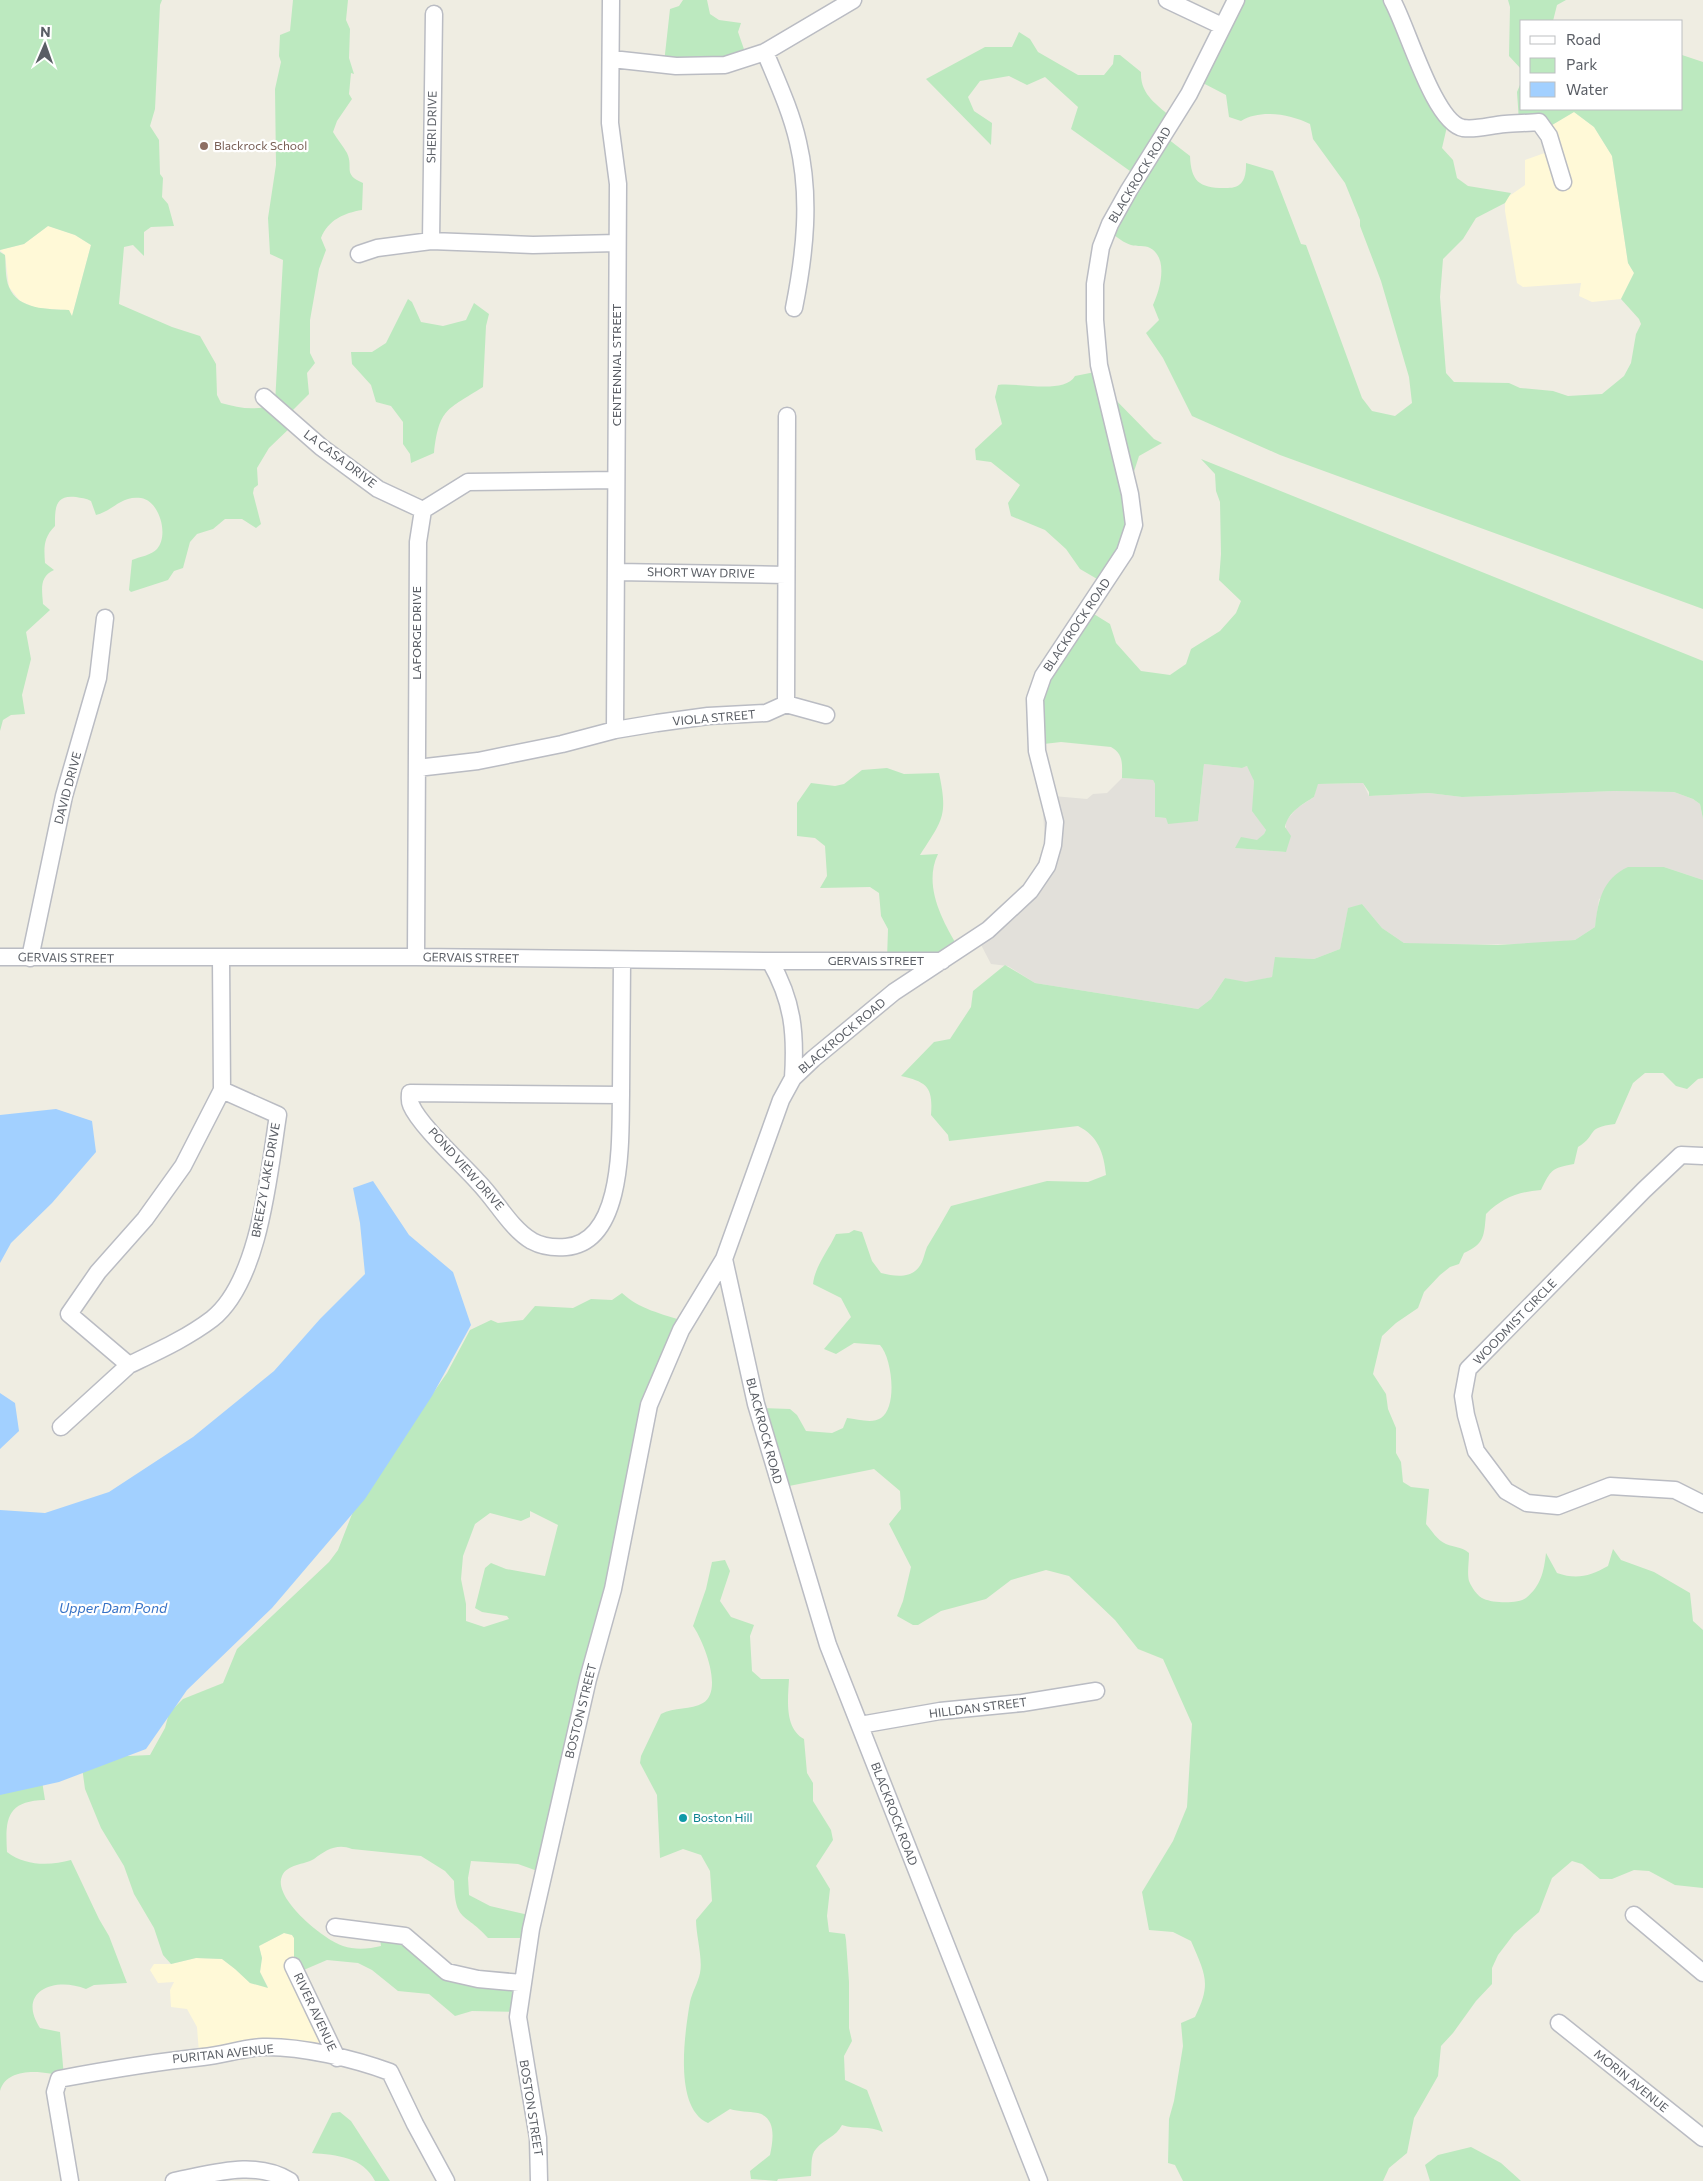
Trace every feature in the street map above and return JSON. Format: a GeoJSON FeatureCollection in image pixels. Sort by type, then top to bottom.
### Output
{"type":"FeatureCollection","features":[{"type":"Feature","properties":{"kind":"street","name":"CENTENNIAL STREET"},"geometry":{"type":"LineString","coordinates":[[611,0],[610,123],[618,184],[618,400],[615,480],[617,572],[614,618],[614,730]]}},
{"type":"Feature","properties":{"kind":"street"},"geometry":{"type":"LineString","coordinates":[[612,59],[676,66],[725,64],[765,52],[853,0]]}},
{"type":"Feature","properties":{"kind":"street"},"geometry":{"type":"LineString","coordinates":[[1167,0],[1222,26]]}},
{"type":"Feature","properties":{"kind":"street","name":"BLACKROCK ROAD"},"geometry":{"type":"LineString","coordinates":[[1038,2181],[936,1924],[822,1628],[756,1404],[724,1258],[781,1100],[793,1078],[812,1059],[894,992],[988,930],[1030,891],[1047,866],[1053,845],[1055,822],[1037,752],[1036,699],[1043,676],[1125,552],[1134,525],[1130,494],[1099,365],[1095,320],[1096,284],[1101,247],[1110,224],[1190,94],[1236,0]]}},
{"type":"Feature","properties":{"kind":"street"},"geometry":{"type":"LineString","coordinates":[[1392,0],[1402,18],[1424,78],[1448,118],[1461,127],[1474,128],[1539,122],[1549,136],[1563,182]]}},
{"type":"Feature","properties":{"kind":"street","name":"SHERI DRIVE"},"geometry":{"type":"LineString","coordinates":[[431,241],[434,14]]}},
{"type":"Feature","properties":{"kind":"street"},"geometry":{"type":"LineString","coordinates":[[765,52],[784,98],[798,142],[806,195],[805,244],[794,308]]}},
{"type":"Feature","properties":{"kind":"street"},"geometry":{"type":"LineString","coordinates":[[359,254],[377,248],[431,241],[533,245],[617,243]]}},
{"type":"Feature","properties":{"kind":"street","name":"LA CASA DRIVE"},"geometry":{"type":"LineString","coordinates":[[264,397],[321,447],[378,489],[424,510]]}},
{"type":"Feature","properties":{"kind":"street"},"geometry":{"type":"LineString","coordinates":[[787,416],[786,704],[826,715]]}},
{"type":"Feature","properties":{"kind":"street"},"geometry":{"type":"LineString","coordinates":[[424,510],[468,482],[615,480]]}},
{"type":"Feature","properties":{"kind":"street","name":"LAFORGE DRIVE"},"geometry":{"type":"LineString","coordinates":[[416,957],[418,542],[424,510]]}},
{"type":"Feature","properties":{"kind":"street","name":"SHORT WAY DRIVE"},"geometry":{"type":"LineString","coordinates":[[617,572],[786,575]]}},
{"type":"Feature","properties":{"kind":"street","name":"DAVID DRIVE"},"geometry":{"type":"LineString","coordinates":[[30,958],[64,796],[98,678],[105,618]]}},
{"type":"Feature","properties":{"kind":"street","name":"VIOLA STREET"},"geometry":{"type":"LineString","coordinates":[[417,768],[478,761],[562,744],[614,730],[708,716],[766,713],[786,704]]}},
{"type":"Feature","properties":{"kind":"street","name":"GERVAIS STREET"},"geometry":{"type":"LineString","coordinates":[[0,957],[416,957],[942,961]]}},
{"type":"Feature","properties":{"kind":"street"},"geometry":{"type":"LineString","coordinates":[[129,1365],[68,1314],[98,1272],[145,1219],[183,1166],[222,1090],[220,958]]}},
{"type":"Feature","properties":{"kind":"street","name":"POND VIEW DRIVE"},"geometry":{"type":"LineString","coordinates":[[621,1096],[410,1094],[410,1103],[419,1118],[487,1191],[510,1220],[532,1240],[552,1248],[574,1246],[590,1236],[604,1219],[616,1189],[620,1148],[621,1096],[622,960]]}},
{"type":"Feature","properties":{"kind":"street"},"geometry":{"type":"LineString","coordinates":[[770,961],[782,981],[790,1004],[795,1050],[793,1078]]}},
{"type":"Feature","properties":{"kind":"street","name":"BREEZY LAKE DRIVE"},"geometry":{"type":"LineString","coordinates":[[61,1427],[129,1365],[180,1341],[214,1318],[235,1293],[254,1246],[268,1179],[278,1115],[222,1090]]}},
{"type":"Feature","properties":{"kind":"street","name":"WOODMIST CIRCLE"},"geometry":{"type":"LineString","coordinates":[[1703,1156],[1681,1155],[1644,1190],[1468,1369],[1463,1396],[1476,1451],[1506,1491],[1527,1503],[1558,1506],[1610,1486],[1675,1490],[1703,1504]]}},
{"type":"Feature","properties":{"kind":"street","name":"BOSTON STREET"},"geometry":{"type":"LineString","coordinates":[[539,2181],[538,2138],[518,2017],[531,1929],[571,1751],[613,1589],[649,1405],[681,1330],[724,1258]]}},
{"type":"Feature","properties":{"kind":"street","name":"HILLDAN STREET"},"geometry":{"type":"LineString","coordinates":[[860,1726],[940,1711],[1022,1703],[1096,1691]]}},
{"type":"Feature","properties":{"kind":"street"},"geometry":{"type":"LineString","coordinates":[[1634,1916],[1703,1973]]}},
{"type":"Feature","properties":{"kind":"street"},"geometry":{"type":"LineString","coordinates":[[336,1926],[405,1936],[447,1972],[522,1984]]}},
{"type":"Feature","properties":{"kind":"street","name":"RIVER AVENUE"},"geometry":{"type":"LineString","coordinates":[[293,1966],[336,2058]]}},
{"type":"Feature","properties":{"kind":"street","name":"MORIN AVENUE"},"geometry":{"type":"LineString","coordinates":[[1559,2023],[1703,2138]]}},
{"type":"Feature","properties":{"kind":"street","name":"PURITAN AVENUE"},"geometry":{"type":"LineString","coordinates":[[70,2181],[55,2092],[59,2080],[99,2072],[262,2048],[284,2048],[360,2061],[390,2072],[415,2124],[446,2181]]}},
{"type":"Feature","properties":{"kind":"street"},"geometry":{"type":"LineString","coordinates":[[174,2181],[253,2168],[278,2174],[290,2181]]}},
{"type":"Feature","properties":{"kind":"shaded area"},"geometry":{"type":"Polygon","coordinates":[[[1574,112],[1594,127],[1612,156],[1628,263],[1634,273],[1621,299],[1592,302],[1579,296],[1581,283],[1523,287],[1517,283],[1505,211],[1505,199],[1525,185],[1525,160],[1553,150],[1547,128],[1574,112]]]}},
{"type":"Feature","properties":{"kind":"shaded area"},"geometry":{"type":"Polygon","coordinates":[[[48,226],[75,235],[91,245],[72,316],[68,310],[36,308],[20,301],[9,287],[5,255],[0,250],[24,244],[48,226]]]}},
{"type":"Feature","properties":{"kind":"shaded area"},"geometry":{"type":"Polygon","coordinates":[[[1204,764],[1242,768],[1247,766],[1250,769],[1254,781],[1253,811],[1266,830],[1257,841],[1235,848],[1286,852],[1286,821],[1297,808],[1314,797],[1317,784],[1363,783],[1369,796],[1429,793],[1462,797],[1614,791],[1674,792],[1693,799],[1700,804],[1703,819],[1703,880],[1664,867],[1599,899],[1595,927],[1575,940],[1533,944],[1427,945],[1404,943],[1382,928],[1362,904],[1348,909],[1340,949],[1314,959],[1276,957],[1272,977],[1246,983],[1225,978],[1211,999],[1198,1009],[1035,983],[1008,966],[991,964],[978,939],[992,927],[1034,872],[1045,844],[1042,795],[1087,799],[1093,794],[1107,793],[1122,778],[1153,780],[1155,784],[1155,817],[1198,821],[1204,764]]]}},
{"type":"Feature","properties":{"kind":"shaded area"},"geometry":{"type":"Polygon","coordinates":[[[284,1933],[292,1935],[294,1938],[294,1966],[334,2050],[199,2053],[197,2027],[187,2009],[171,2007],[170,1990],[174,1982],[158,1983],[150,1970],[154,1964],[171,1964],[196,1958],[222,1959],[250,1983],[268,1987],[260,1972],[262,1958],[259,1946],[284,1933]]]}},
{"type":"Feature","properties":{"kind":"green space"},"geometry":{"type":"Polygon","coordinates":[[[0,0],[162,0],[160,5],[155,109],[150,126],[159,140],[160,174],[163,178],[162,197],[168,204],[174,226],[151,227],[144,232],[144,256],[133,245],[124,247],[119,304],[172,327],[200,336],[216,364],[217,395],[221,403],[242,408],[262,408],[275,403],[283,260],[270,254],[268,218],[276,165],[275,89],[281,62],[279,56],[280,35],[290,31],[293,0],[348,0],[346,20],[350,29],[349,58],[354,74],[351,73],[349,94],[352,99],[337,121],[333,132],[347,153],[351,174],[363,183],[362,210],[337,218],[328,226],[321,238],[326,250],[319,269],[310,320],[310,353],[315,363],[307,373],[309,394],[288,415],[294,424],[269,448],[257,468],[258,485],[254,488],[253,493],[261,524],[256,528],[242,519],[225,519],[213,529],[197,534],[190,542],[183,568],[174,571],[168,580],[131,592],[129,590],[132,560],[152,553],[161,543],[161,520],[153,505],[141,498],[128,499],[96,515],[91,501],[76,497],[63,498],[57,504],[55,526],[46,539],[45,563],[54,570],[46,576],[42,584],[42,593],[43,604],[50,610],[26,632],[31,659],[22,695],[25,714],[11,715],[3,720],[0,731],[0,252],[5,255],[6,276],[13,295],[34,307],[69,310],[72,316],[91,245],[75,235],[48,226],[24,244],[0,250],[0,0]]]}},
{"type":"Feature","properties":{"kind":"green space"},"geometry":{"type":"Polygon","coordinates":[[[683,0],[707,0],[710,14],[719,20],[741,23],[738,32],[746,55],[664,63],[670,9],[679,6],[683,0]]]}},
{"type":"Feature","properties":{"kind":"green space"},"geometry":{"type":"Polygon","coordinates":[[[1237,0],[1394,0],[1449,118],[1442,148],[1453,160],[1457,178],[1468,186],[1511,193],[1505,203],[1476,218],[1463,239],[1443,259],[1440,297],[1446,373],[1454,382],[1509,383],[1520,388],[1553,391],[1568,396],[1602,394],[1624,376],[1631,363],[1636,334],[1641,324],[1639,319],[1621,299],[1634,273],[1628,263],[1612,156],[1594,127],[1574,112],[1547,128],[1519,121],[1517,92],[1520,85],[1520,110],[1683,110],[1683,55],[1703,62],[1703,609],[1280,455],[1192,416],[1163,358],[1146,333],[1159,320],[1153,305],[1160,283],[1161,266],[1159,259],[1150,248],[1133,246],[1111,233],[1137,176],[1071,129],[1078,107],[1045,77],[1027,85],[1009,76],[980,81],[968,97],[974,111],[992,123],[991,145],[926,79],[985,47],[1012,47],[1019,32],[1030,39],[1038,52],[1078,75],[1104,75],[1113,64],[1114,55],[1120,55],[1141,72],[1141,80],[1146,93],[1173,119],[1168,139],[1190,156],[1192,172],[1198,181],[1208,187],[1236,187],[1244,178],[1246,163],[1273,171],[1301,244],[1306,245],[1362,398],[1372,411],[1395,416],[1412,403],[1409,377],[1381,281],[1345,183],[1313,139],[1310,124],[1284,115],[1275,114],[1257,115],[1241,121],[1229,117],[1226,95],[1199,81],[1237,0]]]}},
{"type":"Feature","properties":{"kind":"green space"},"geometry":{"type":"Polygon","coordinates":[[[1508,0],[1566,0],[1557,5],[1553,20],[1520,20],[1520,68],[1509,56],[1510,7],[1508,0]]]}},
{"type":"Feature","properties":{"kind":"green space"},"geometry":{"type":"Polygon","coordinates":[[[408,299],[412,302],[421,322],[443,326],[466,320],[474,303],[489,314],[486,326],[483,387],[453,406],[442,418],[434,453],[411,463],[410,454],[403,444],[403,422],[391,406],[376,402],[371,385],[352,364],[351,352],[372,352],[386,343],[408,299]]]}},
{"type":"Feature","properties":{"kind":"green space"},"geometry":{"type":"Polygon","coordinates":[[[1100,371],[1106,390],[1154,439],[1162,443],[1139,456],[1129,487],[1132,528],[1104,583],[1080,569],[1066,549],[1045,530],[1011,516],[1008,503],[1020,485],[991,462],[976,460],[975,449],[1002,424],[995,397],[998,385],[1040,387],[1061,385],[1069,382],[1075,376],[1100,371]]]}},
{"type":"Feature","properties":{"kind":"green space"},"geometry":{"type":"Polygon","coordinates":[[[1201,459],[1703,661],[1703,819],[1700,804],[1693,799],[1674,792],[1614,791],[1462,797],[1429,793],[1369,796],[1369,792],[1363,783],[1318,784],[1314,797],[1296,809],[1289,817],[1285,827],[1291,836],[1286,852],[1235,848],[1241,837],[1257,840],[1266,830],[1252,811],[1254,781],[1247,766],[1242,768],[1204,764],[1198,821],[1168,824],[1166,818],[1155,817],[1155,784],[1153,780],[1122,778],[1120,756],[1111,747],[1061,742],[1035,745],[1035,699],[1089,611],[1110,624],[1116,643],[1141,671],[1170,675],[1186,664],[1191,649],[1220,631],[1236,613],[1241,601],[1219,580],[1221,554],[1220,502],[1216,491],[1215,474],[1201,459]]]}},
{"type":"Feature","properties":{"kind":"green space"},"geometry":{"type":"Polygon","coordinates":[[[887,768],[904,774],[939,773],[943,799],[941,817],[934,833],[920,855],[938,854],[934,866],[934,890],[941,914],[958,947],[954,952],[887,959],[888,929],[881,916],[879,893],[870,887],[820,888],[827,876],[825,846],[815,838],[797,836],[797,803],[811,783],[835,786],[844,784],[862,770],[887,768]]]}},
{"type":"Feature","properties":{"kind":"green space"},"geometry":{"type":"Polygon","coordinates":[[[1628,867],[1664,867],[1703,880],[1703,1078],[1698,1079],[1687,1089],[1676,1086],[1663,1073],[1645,1073],[1633,1083],[1615,1124],[1599,1127],[1595,1130],[1578,1147],[1574,1164],[1553,1171],[1541,1190],[1525,1192],[1511,1197],[1492,1208],[1486,1214],[1484,1233],[1480,1242],[1464,1253],[1459,1264],[1450,1267],[1440,1275],[1424,1292],[1418,1308],[1396,1323],[1382,1336],[1373,1374],[1386,1394],[1388,1409],[1396,1428],[1396,1453],[1401,1462],[1403,1482],[1411,1487],[1429,1489],[1426,1524],[1443,1542],[1469,1553],[1469,1581],[1481,1598],[1505,1602],[1526,1598],[1541,1578],[1546,1553],[1557,1573],[1583,1576],[1608,1566],[1613,1549],[1621,1560],[1654,1572],[1690,1593],[1693,1621],[1703,1630],[1703,1888],[1675,1885],[1649,1871],[1634,1870],[1612,1879],[1600,1879],[1582,1864],[1572,1861],[1552,1878],[1539,1912],[1514,1934],[1498,1955],[1492,1968],[1492,1984],[1476,2001],[1441,2046],[1438,2076],[1414,2118],[1407,2153],[1389,2168],[1383,2181],[1183,2181],[1175,2165],[1168,2163],[1169,2119],[1174,2101],[1183,2046],[1181,2023],[1195,2017],[1204,1995],[1205,1979],[1191,1941],[1173,1932],[1149,1930],[1142,1892],[1173,1841],[1187,1807],[1192,1724],[1163,1659],[1138,1649],[1115,1620],[1069,1576],[1046,1570],[1011,1580],[986,1599],[941,1611],[918,1625],[913,1625],[897,1616],[903,1601],[911,1567],[889,1524],[901,1509],[900,1491],[874,1469],[779,1488],[759,1408],[790,1409],[797,1415],[806,1431],[832,1433],[843,1428],[847,1418],[873,1421],[881,1418],[890,1403],[890,1371],[888,1360],[880,1345],[854,1343],[836,1354],[824,1349],[851,1317],[841,1298],[813,1284],[819,1265],[836,1234],[849,1233],[854,1230],[862,1232],[872,1261],[881,1273],[899,1276],[910,1274],[919,1268],[927,1247],[951,1206],[1047,1181],[1088,1182],[1106,1175],[1104,1159],[1099,1146],[1091,1135],[1078,1126],[949,1141],[948,1135],[931,1115],[930,1092],[923,1084],[901,1076],[934,1042],[950,1039],[971,1007],[973,991],[1005,965],[1035,983],[1198,1009],[1211,999],[1225,978],[1246,982],[1272,977],[1275,957],[1314,959],[1340,949],[1348,908],[1362,904],[1382,928],[1404,943],[1498,945],[1575,940],[1595,927],[1600,900],[1607,884],[1619,872],[1628,867]]]}},
{"type":"Feature","properties":{"kind":"green space"},"geometry":{"type":"Polygon","coordinates":[[[622,1293],[643,1307],[684,1321],[649,1403],[543,1873],[518,1864],[471,1861],[468,1878],[469,1895],[490,1906],[533,1916],[528,1938],[488,1938],[462,1915],[459,1910],[456,1904],[454,1881],[445,1871],[421,1856],[337,1847],[327,1850],[310,1861],[288,1869],[282,1876],[281,1885],[292,1906],[324,1936],[343,1946],[357,1949],[376,1947],[381,1946],[380,1939],[414,1943],[459,1971],[468,1973],[523,1974],[519,2012],[472,2011],[455,2016],[429,1994],[398,1991],[372,1970],[358,1963],[327,1960],[299,1972],[294,1966],[294,1938],[292,1935],[284,1933],[259,1946],[262,1958],[260,1972],[268,1988],[250,1983],[222,1959],[196,1958],[171,1964],[163,1955],[154,1928],[134,1894],[124,1866],[101,1828],[85,1789],[82,1767],[106,1757],[150,1755],[165,1728],[169,1713],[183,1699],[223,1683],[237,1649],[329,1562],[338,1550],[354,1509],[447,1373],[470,1330],[491,1320],[498,1323],[523,1320],[535,1306],[573,1308],[591,1299],[612,1300],[622,1293]],[[530,1511],[530,1517],[521,1521],[490,1513],[475,1524],[463,1556],[461,1579],[466,1604],[466,1621],[484,1627],[509,1619],[507,1616],[482,1612],[475,1608],[485,1568],[491,1563],[506,1569],[545,1576],[558,1525],[530,1511]]]}},
{"type":"Feature","properties":{"kind":"green space"},"geometry":{"type":"Polygon","coordinates":[[[725,1560],[730,1571],[720,1601],[731,1617],[754,1625],[750,1636],[752,1671],[761,1679],[789,1679],[788,1704],[790,1720],[793,1728],[804,1739],[807,1773],[813,1783],[813,1801],[831,1830],[833,1840],[816,1866],[830,1889],[827,1916],[829,1932],[845,1934],[846,1940],[849,1982],[849,2028],[852,2041],[844,2056],[845,2080],[867,2090],[883,2132],[842,2125],[837,2132],[814,2152],[811,2176],[778,2179],[777,2181],[751,2179],[750,2171],[770,2155],[772,2131],[771,2125],[764,2116],[758,2113],[730,2109],[708,2123],[697,2115],[690,2102],[686,2086],[684,2050],[690,2002],[701,1967],[696,1920],[712,1901],[710,1871],[701,1855],[683,1849],[660,1858],[657,1795],[640,1763],[641,1756],[661,1714],[671,1710],[698,1705],[709,1697],[712,1688],[710,1665],[702,1642],[693,1626],[706,1589],[712,1562],[725,1560]]]}},
{"type":"Feature","properties":{"kind":"green space"},"geometry":{"type":"Polygon","coordinates":[[[42,1781],[45,1800],[23,1804],[11,1814],[7,1830],[7,1852],[14,1857],[38,1864],[71,1860],[109,1936],[127,1983],[94,1985],[86,1989],[62,1984],[42,1990],[36,1996],[33,2004],[34,2015],[40,2028],[60,2032],[64,2077],[37,2072],[18,2074],[10,2077],[0,2091],[0,1791],[42,1781]]]}},
{"type":"Feature","properties":{"kind":"green space"},"geometry":{"type":"Polygon","coordinates":[[[340,2112],[351,2121],[390,2181],[375,2181],[364,2167],[340,2156],[312,2153],[332,2113],[340,2112]]]}},
{"type":"Feature","properties":{"kind":"green space"},"geometry":{"type":"Polygon","coordinates":[[[1471,2147],[1501,2163],[1521,2181],[1430,2181],[1425,2165],[1438,2155],[1471,2147]]]}},
{"type":"Feature","properties":{"kind":"water"},"geometry":{"type":"Polygon","coordinates":[[[56,1109],[92,1121],[96,1152],[52,1203],[11,1243],[0,1263],[0,1115],[56,1109]]]}},
{"type":"Feature","properties":{"kind":"water","name":"Upper Dam Pond"},"geometry":{"type":"Polygon","coordinates":[[[373,1181],[409,1235],[453,1272],[471,1325],[432,1396],[365,1499],[272,1608],[187,1690],[146,1749],[59,1782],[0,1795],[0,1510],[45,1513],[109,1492],[193,1437],[274,1371],[320,1319],[365,1274],[360,1223],[353,1188],[373,1181]]]}},
{"type":"Feature","properties":{"kind":"water"},"geometry":{"type":"Polygon","coordinates":[[[0,1393],[15,1403],[19,1431],[0,1449],[0,1393]]]}},
{"type":"Feature","properties":{"kind":"place","name":"Blackrock School"},"geometry":{"type":"Point","coordinates":[204,146]}},
{"type":"Feature","properties":{"kind":"place","name":"Boston Hill"},"geometry":{"type":"Point","coordinates":[683,1818]}}]}
